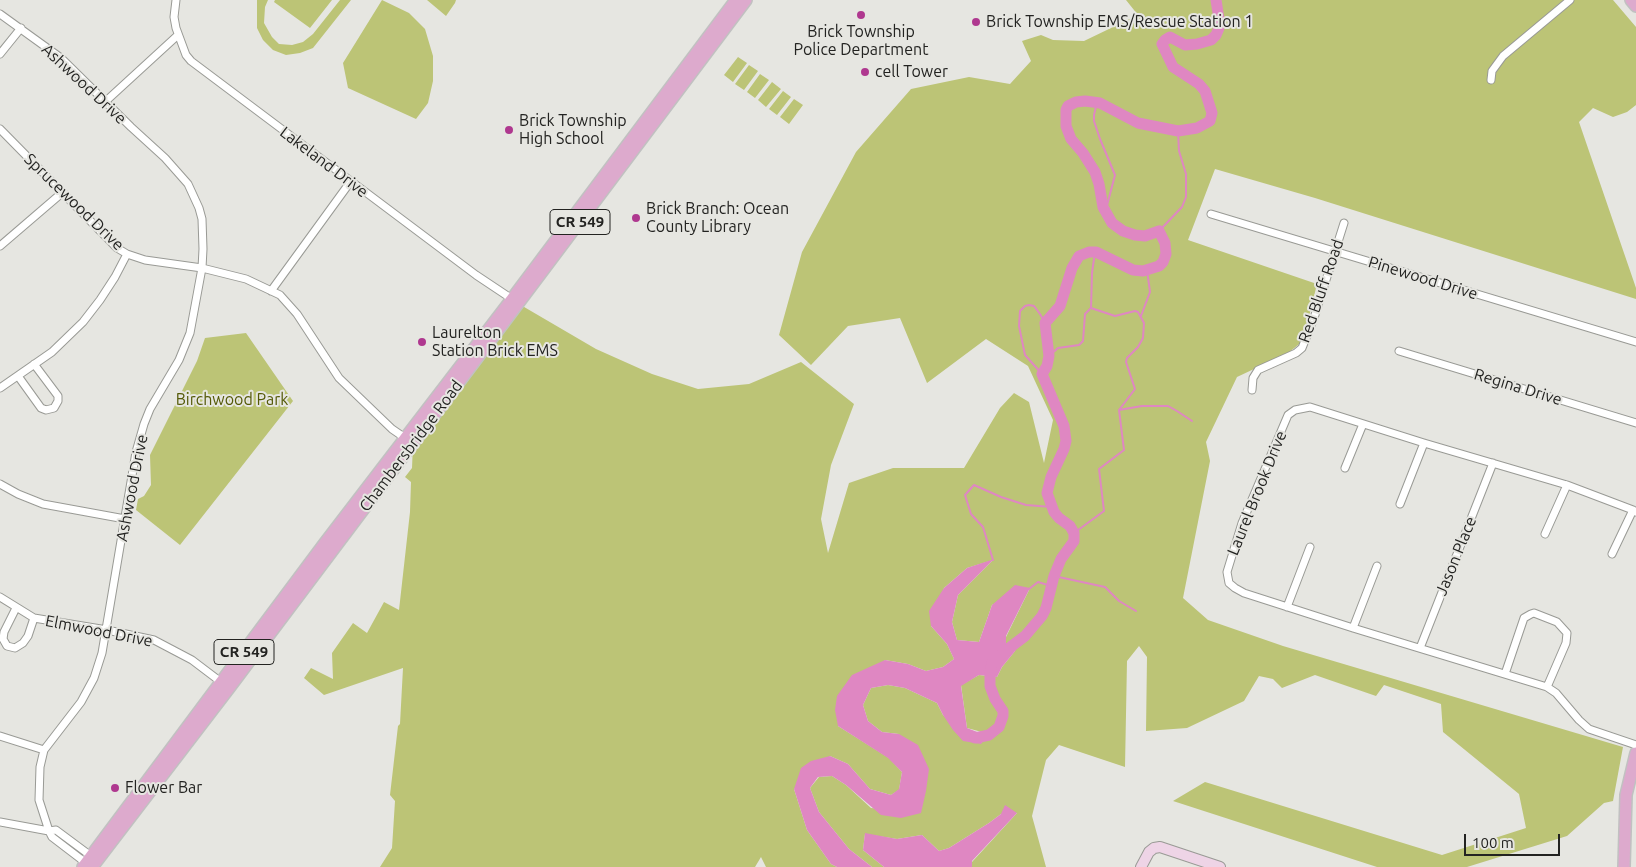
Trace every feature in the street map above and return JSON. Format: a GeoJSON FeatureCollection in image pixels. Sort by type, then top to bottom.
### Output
{"type":"FeatureCollection","features":[{"type":"Feature","properties":{"kind":"main road","name":"Chambersbridge Road"},"geometry":{"type":"LineString","coordinates":[[88,863],[221,682],[409,441],[512,299],[736,0]]}},
{"type":"Feature","properties":{"kind":"main road","name":"Chambersbridge Road"},"geometry":{"type":"LineString","coordinates":[[88,863],[746,0]]}},
{"type":"Feature","properties":{"kind":"main road"},"geometry":{"type":"LineString","coordinates":[[1630,0],[1636,6]]}},
{"type":"Feature","properties":{"kind":"main road"},"geometry":{"type":"LineString","coordinates":[[1624,867],[1626,794],[1636,753]]}},
{"type":"Feature","properties":{"kind":"street","name":"Lakeland Drive"},"geometry":{"type":"LineString","coordinates":[[176,0],[174,17],[178,36],[186,55],[191,61],[476,275],[512,299]]}},
{"type":"Feature","properties":{"kind":"street"},"geometry":{"type":"LineString","coordinates":[[1491,80],[1492,71],[1503,56],[1570,0]]}},
{"type":"Feature","properties":{"kind":"street","name":"Ashwood Drive"},"geometry":{"type":"LineString","coordinates":[[0,14],[62,58],[131,127],[166,158],[188,184],[199,208],[202,219],[204,249],[190,333],[179,360],[150,409],[136,452],[108,630],[102,653],[94,678],[81,702],[44,750],[40,767],[39,800],[49,831]]}},
{"type":"Feature","properties":{"kind":"street"},"geometry":{"type":"LineString","coordinates":[[0,54],[21,28]]}},
{"type":"Feature","properties":{"kind":"street"},"geometry":{"type":"LineString","coordinates":[[106,101],[178,36]]}},
{"type":"Feature","properties":{"kind":"street","name":"Sprucewood Drive"},"geometry":{"type":"LineString","coordinates":[[0,130],[64,192],[117,248],[127,254],[145,260],[202,268],[246,279],[285,300],[297,314],[339,378],[392,428],[409,441]]}},
{"type":"Feature","properties":{"kind":"street"},"geometry":{"type":"LineString","coordinates":[[271,291],[351,181]]}},
{"type":"Feature","properties":{"kind":"street"},"geometry":{"type":"LineString","coordinates":[[0,246],[64,192]]}},
{"type":"Feature","properties":{"kind":"street","name":"Pinewood Drive"},"geometry":{"type":"LineString","coordinates":[[1211,214],[1636,342]]}},
{"type":"Feature","properties":{"kind":"street","name":"Red Bluff Road"},"geometry":{"type":"LineString","coordinates":[[1252,390],[1253,378],[1258,370],[1296,353],[1302,348],[1314,318],[1344,223]]}},
{"type":"Feature","properties":{"kind":"street"},"geometry":{"type":"LineString","coordinates":[[0,388],[52,352],[83,322],[110,285],[127,254]]}},
{"type":"Feature","properties":{"kind":"street","name":"Regina Drive"},"geometry":{"type":"LineString","coordinates":[[1399,351],[1636,423]]}},
{"type":"Feature","properties":{"kind":"street"},"geometry":{"type":"LineString","coordinates":[[18,376],[41,408],[46,410],[54,408],[58,401],[58,396],[34,364]]}},
{"type":"Feature","properties":{"kind":"street","name":"Laurel Brook Drive"},"geometry":{"type":"LineString","coordinates":[[1635,511],[1567,485],[1310,407],[1291,412],[1288,415],[1242,522],[1226,572],[1229,583],[1244,593],[1547,687],[1556,693],[1589,729],[1636,745]]}},
{"type":"Feature","properties":{"kind":"street"},"geometry":{"type":"LineString","coordinates":[[1345,468],[1363,424]]}},
{"type":"Feature","properties":{"kind":"street"},"geometry":{"type":"LineString","coordinates":[[1400,504],[1424,443]]}},
{"type":"Feature","properties":{"kind":"street","name":"Jason Place"},"geometry":{"type":"LineString","coordinates":[[1420,648],[1493,463]]}},
{"type":"Feature","properties":{"kind":"street"},"geometry":{"type":"LineString","coordinates":[[0,484],[43,504],[125,518]]}},
{"type":"Feature","properties":{"kind":"street"},"geometry":{"type":"LineString","coordinates":[[1545,534],[1567,485]]}},
{"type":"Feature","properties":{"kind":"street"},"geometry":{"type":"LineString","coordinates":[[1612,554],[1635,511]]}},
{"type":"Feature","properties":{"kind":"street"},"geometry":{"type":"LineString","coordinates":[[1287,607],[1310,547]]}},
{"type":"Feature","properties":{"kind":"street"},"geometry":{"type":"LineString","coordinates":[[1353,628],[1377,566]]}},
{"type":"Feature","properties":{"kind":"street","name":"Elmwood Drive"},"geometry":{"type":"LineString","coordinates":[[0,597],[34,618],[108,630],[154,640],[192,660],[221,682]]}},
{"type":"Feature","properties":{"kind":"street"},"geometry":{"type":"LineString","coordinates":[[16,608],[4,632],[3,639],[7,646],[15,648],[23,643],[28,636],[34,618]]}},
{"type":"Feature","properties":{"kind":"street"},"geometry":{"type":"LineString","coordinates":[[1504,674],[1524,618],[1534,613],[1557,622],[1567,634],[1566,643],[1547,687]]}},
{"type":"Feature","properties":{"kind":"street"},"geometry":{"type":"LineString","coordinates":[[0,736],[44,750]]}},
{"type":"Feature","properties":{"kind":"street"},"geometry":{"type":"LineString","coordinates":[[0,822],[49,831],[56,830],[88,863]]}},
{"type":"Feature","properties":{"kind":"street"},"geometry":{"type":"LineString","coordinates":[[1141,867],[1149,852],[1154,848],[1160,847],[1220,867]]}},
{"type":"Feature","properties":{"kind":"green space"},"geometry":{"type":"Polygon","coordinates":[[[257,0],[268,0],[265,7],[264,23],[272,37],[279,44],[292,45],[303,42],[313,34],[340,0],[351,0],[313,48],[300,53],[286,55],[273,50],[263,40],[257,28],[257,0]]]}},
{"type":"Feature","properties":{"kind":"green space"},"geometry":{"type":"Polygon","coordinates":[[[275,0],[332,0],[310,28],[274,2],[275,0]]]}},
{"type":"Feature","properties":{"kind":"green space"},"geometry":{"type":"Polygon","coordinates":[[[382,0],[409,13],[425,29],[433,56],[433,81],[428,103],[416,119],[348,88],[343,63],[382,0]]]}},
{"type":"Feature","properties":{"kind":"green space"},"geometry":{"type":"Polygon","coordinates":[[[427,0],[456,0],[446,16],[427,0]]]}},
{"type":"Feature","properties":{"kind":"green space"},"geometry":{"type":"Polygon","coordinates":[[[1126,0],[1613,0],[1636,27],[1636,105],[1627,112],[1613,117],[1593,108],[1579,122],[1636,288],[1636,299],[1315,198],[1215,169],[1188,240],[1317,284],[1303,341],[1288,353],[1237,377],[1206,442],[1210,461],[1183,598],[1208,620],[1283,646],[1623,747],[1613,801],[1604,803],[1567,836],[1467,867],[1377,867],[1173,801],[1205,782],[1442,855],[1526,828],[1519,794],[1443,732],[1441,704],[1384,685],[1376,696],[1315,675],[1282,688],[1273,679],[1259,676],[1244,701],[1187,728],[1146,731],[1147,657],[1139,646],[1127,661],[1125,767],[1059,745],[1046,760],[1032,816],[1046,867],[972,867],[972,862],[1017,813],[1001,814],[949,848],[939,851],[922,835],[897,839],[865,834],[863,850],[884,867],[872,867],[849,849],[819,812],[810,788],[819,777],[832,776],[846,785],[871,808],[921,813],[899,734],[882,732],[868,721],[863,705],[871,688],[888,685],[905,688],[937,703],[943,715],[981,743],[989,734],[967,728],[961,685],[979,675],[997,677],[1002,667],[1015,651],[1006,645],[1006,637],[1030,588],[992,605],[979,642],[957,640],[952,622],[958,595],[993,560],[967,568],[944,588],[931,626],[947,644],[954,659],[943,667],[926,671],[908,664],[885,660],[838,726],[889,758],[902,772],[899,790],[891,795],[870,789],[848,764],[830,756],[794,789],[807,830],[831,864],[837,867],[766,867],[761,857],[755,867],[380,867],[392,848],[395,801],[390,795],[398,726],[400,724],[403,668],[324,695],[304,678],[311,668],[333,679],[332,653],[353,623],[367,633],[384,602],[399,610],[410,512],[411,482],[405,477],[412,468],[413,444],[519,304],[596,349],[652,374],[698,389],[749,384],[801,362],[854,404],[831,465],[821,519],[828,553],[849,483],[893,468],[964,468],[1000,408],[1014,393],[1029,402],[1044,463],[1053,420],[1028,366],[986,339],[927,383],[900,318],[848,326],[811,365],[779,335],[802,252],[856,152],[911,89],[969,77],[1010,84],[1031,61],[1022,41],[1041,35],[1053,40],[1084,41],[1138,15],[1126,0]]]}},
{"type":"Feature","properties":{"kind":"green space"},"geometry":{"type":"Polygon","coordinates":[[[738,57],[747,63],[733,82],[724,75],[738,57]]]}},
{"type":"Feature","properties":{"kind":"green space"},"geometry":{"type":"Polygon","coordinates":[[[749,65],[758,71],[744,90],[735,84],[749,65]]]}},
{"type":"Feature","properties":{"kind":"green space"},"geometry":{"type":"Polygon","coordinates":[[[760,74],[769,80],[755,98],[747,92],[760,74]]]}},
{"type":"Feature","properties":{"kind":"green space"},"geometry":{"type":"Polygon","coordinates":[[[772,82],[781,89],[766,107],[758,100],[772,82]]]}},
{"type":"Feature","properties":{"kind":"green space"},"geometry":{"type":"Polygon","coordinates":[[[783,91],[791,97],[777,115],[769,109],[783,91]]]}},
{"type":"Feature","properties":{"kind":"green space"},"geometry":{"type":"Polygon","coordinates":[[[794,99],[803,105],[789,124],[780,117],[794,99]]]}},
{"type":"Feature","properties":{"kind":"green space","name":"Birchwood Park"},"geometry":{"type":"Polygon","coordinates":[[[246,333],[293,401],[180,545],[136,510],[138,499],[144,496],[151,485],[150,455],[197,361],[205,338],[246,333]]]}},
{"type":"Feature","properties":{"kind":"shaded area"},"geometry":{"type":"Polygon","coordinates":[[[994,559],[958,595],[952,622],[957,640],[979,642],[992,605],[1015,585],[1030,588],[1006,636],[1006,645],[1016,650],[1002,667],[997,677],[979,675],[961,686],[967,728],[989,734],[981,744],[963,741],[953,730],[937,703],[905,688],[888,685],[871,688],[863,705],[868,721],[882,732],[899,734],[918,745],[929,769],[921,813],[901,818],[881,815],[846,785],[832,776],[818,777],[810,788],[819,812],[849,849],[872,867],[837,867],[831,864],[807,830],[794,789],[801,768],[811,761],[830,756],[848,764],[870,789],[891,795],[899,789],[902,772],[888,758],[838,726],[835,710],[837,696],[852,675],[885,660],[908,664],[926,671],[943,667],[954,659],[947,644],[931,626],[929,611],[944,588],[967,568],[994,559]]]}},
{"type":"Feature","properties":{"kind":"shaded area"},"geometry":{"type":"Polygon","coordinates":[[[1005,805],[1017,813],[972,861],[972,867],[884,867],[863,850],[865,833],[897,839],[922,835],[939,851],[949,848],[1001,814],[1005,805]]]}},
{"type":"Feature","properties":{"kind":"waterway"},"geometry":{"type":"LineString","coordinates":[[975,738],[989,735],[999,727],[1003,716],[1003,711],[995,699],[990,686],[992,663],[1025,636],[1042,616],[1061,559],[1074,541],[1074,533],[1070,526],[1054,512],[1047,493],[1051,477],[1066,441],[1064,426],[1042,374],[1047,366],[1049,356],[1045,323],[1060,306],[1072,268],[1079,256],[1089,252],[1096,252],[1133,270],[1143,271],[1159,266],[1166,254],[1165,243],[1159,231],[1145,236],[1135,235],[1123,231],[1112,223],[1103,207],[1095,172],[1071,139],[1066,126],[1066,110],[1068,106],[1076,102],[1100,103],[1138,123],[1178,131],[1197,128],[1210,121],[1212,113],[1205,91],[1199,84],[1173,67],[1162,44],[1170,37],[1185,45],[1211,40],[1219,28],[1216,0]]}},
{"type":"Feature","properties":{"kind":"waterway"},"geometry":{"type":"LineString","coordinates":[[1097,102],[1094,121],[1115,175],[1105,213]]}},
{"type":"Feature","properties":{"kind":"waterway"},"geometry":{"type":"LineString","coordinates":[[1159,231],[1182,207],[1186,197],[1186,174],[1179,151],[1178,131]]}},
{"type":"Feature","properties":{"kind":"waterway"},"geometry":{"type":"LineString","coordinates":[[1049,356],[1058,348],[1079,345],[1083,341],[1085,314],[1091,308],[1095,252]]}},
{"type":"Feature","properties":{"kind":"waterway"},"geometry":{"type":"LineString","coordinates":[[1141,316],[1150,292],[1147,270]]}},
{"type":"Feature","properties":{"kind":"waterway"},"geometry":{"type":"LineString","coordinates":[[1042,374],[1025,355],[1019,326],[1020,311],[1025,306],[1034,306],[1045,323]]}},
{"type":"Feature","properties":{"kind":"waterway"},"geometry":{"type":"LineString","coordinates":[[1091,308],[1115,316],[1135,311],[1138,312],[1144,323],[1143,338],[1126,362],[1135,389],[1119,410]]}},
{"type":"Feature","properties":{"kind":"waterway"},"geometry":{"type":"LineString","coordinates":[[1074,533],[1104,511],[1099,469],[1124,450],[1119,410],[1142,406],[1168,406],[1192,421]]}},
{"type":"Feature","properties":{"kind":"waterway"},"geometry":{"type":"LineString","coordinates":[[993,560],[983,527],[971,514],[965,495],[974,485],[1001,497],[1026,505],[1052,507]]}},
{"type":"Feature","properties":{"kind":"waterway"},"geometry":{"type":"LineString","coordinates":[[1054,576],[1105,587],[1119,601],[1136,611]]}},
{"type":"Feature","properties":{"kind":"waterway"},"geometry":{"type":"LineString","coordinates":[[1029,589],[1038,582],[1051,586]]}},
{"type":"Feature","properties":{"kind":"place","name":"Brick Township Police Department"},"geometry":{"type":"Point","coordinates":[861,15]}},
{"type":"Feature","properties":{"kind":"place","name":"Brick Township EMS/Rescue Station 1"},"geometry":{"type":"Point","coordinates":[976,22]}},
{"type":"Feature","properties":{"kind":"place","name":"cell Tower"},"geometry":{"type":"Point","coordinates":[865,72]}},
{"type":"Feature","properties":{"kind":"place","name":"Brick Township High School"},"geometry":{"type":"Point","coordinates":[509,130]}},
{"type":"Feature","properties":{"kind":"place","name":"Brick Branch: Ocean County Library"},"geometry":{"type":"Point","coordinates":[636,218]}},
{"type":"Feature","properties":{"kind":"place","name":"Laurelton Station Brick EMS"},"geometry":{"type":"Point","coordinates":[422,342]}},
{"type":"Feature","properties":{"kind":"place","name":"Flower Bar"},"geometry":{"type":"Point","coordinates":[115,788]}}]}
